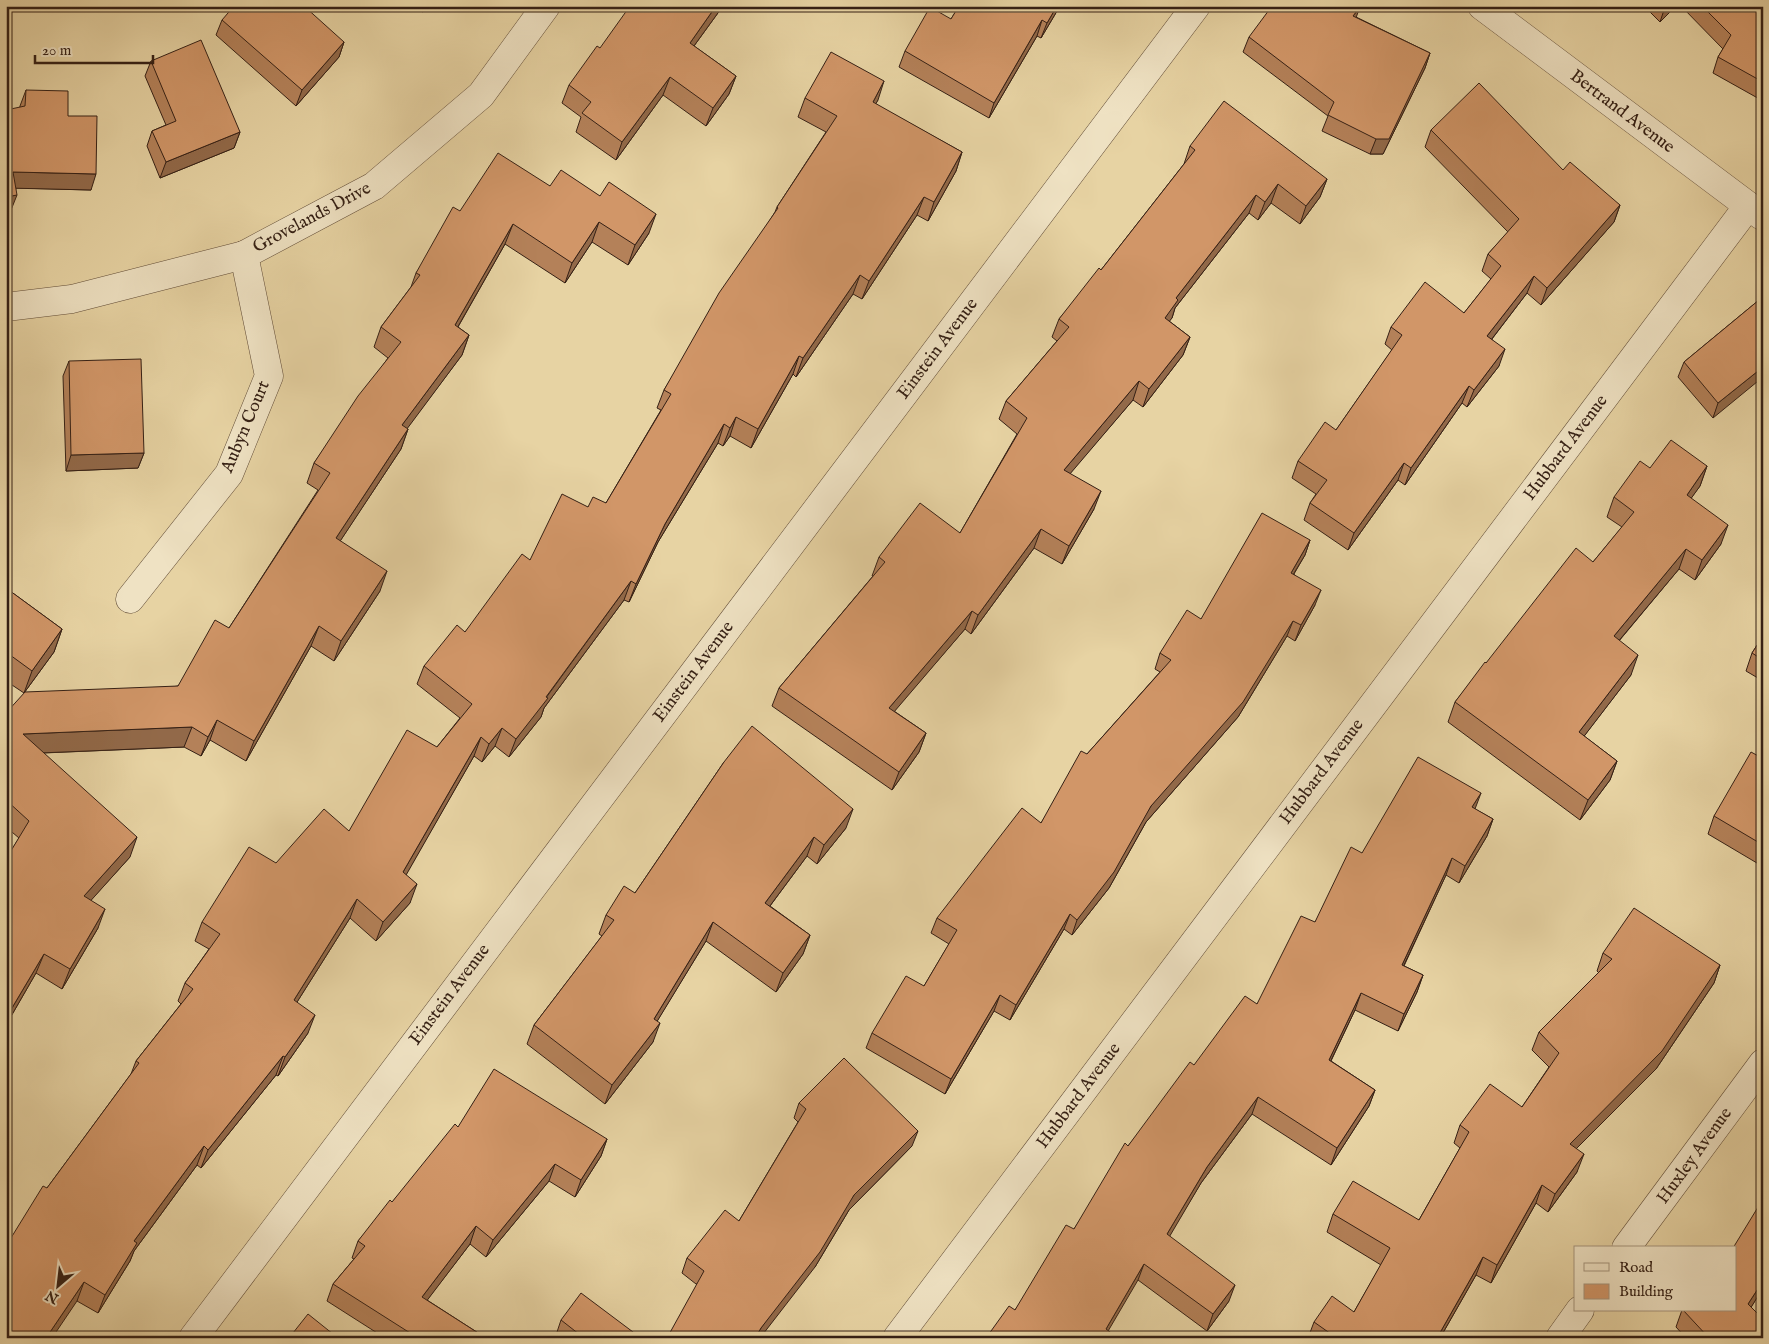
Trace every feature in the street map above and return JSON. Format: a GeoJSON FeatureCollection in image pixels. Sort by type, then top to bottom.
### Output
{"type":"FeatureCollection","features":[{"type":"Feature","properties":{"kind":"street","name":"Grovelands Drive"},"geometry":{"type":"LineString","coordinates":[[6,307],[72,298],[244,255],[374,186],[481,95],[546,6]]}},
{"type":"Feature","properties":{"kind":"street","name":"Einstein Avenue"},"geometry":{"type":"LineString","coordinates":[[192,1338],[1196,6]]}},
{"type":"Feature","properties":{"kind":"street","name":"Bertrand Avenue"},"geometry":{"type":"LineString","coordinates":[[1482,6],[1755,212]]}},
{"type":"Feature","properties":{"kind":"street","name":"Hubbard Avenue"},"geometry":{"type":"LineString","coordinates":[[897,1338],[1755,212]]}},
{"type":"Feature","properties":{"kind":"street","name":"Aubyn Court"},"geometry":{"type":"LineString","coordinates":[[130,599],[229,474],[269,376],[244,255]]}},
{"type":"Feature","properties":{"kind":"street","name":"Huxley Avenue"},"geometry":{"type":"LineString","coordinates":[[1627,1246],[1763,1064]]}},
{"type":"Feature","properties":{"kind":"street"},"geometry":{"type":"LineString","coordinates":[[1560,1338],[1579,1312]]}},
{"type":"Feature","properties":{"kind":"building"},"geometry":{"type":"Polygon","coordinates":[[[234,6],[304,6],[344,42],[302,90],[222,20],[234,6]]]}},
{"type":"Feature","properties":{"kind":"building"},"geometry":{"type":"Polygon","coordinates":[[[630,6],[716,6],[690,43],[736,76],[713,108],[670,77],[622,142],[582,113],[591,102],[569,85],[597,46],[600,48],[630,6]]]}},
{"type":"Feature","properties":{"kind":"building"},"geometry":{"type":"Polygon","coordinates":[[[959,6],[1057,6],[1047,23],[1042,20],[994,103],[905,51],[930,7],[951,19],[959,6]]]}},
{"type":"Feature","properties":{"kind":"building"},"geometry":{"type":"Polygon","coordinates":[[[1272,6],[1359,6],[1353,16],[1430,53],[1389,139],[1376,139],[1328,115],[1334,102],[1249,37],[1272,6]]]}},
{"type":"Feature","properties":{"kind":"building"},"geometry":{"type":"Polygon","coordinates":[[[1702,6],[1763,6],[1763,82],[1718,57],[1731,35],[1702,6]]]}},
{"type":"Feature","properties":{"kind":"building"},"geometry":{"type":"Polygon","coordinates":[[[201,40],[240,132],[166,162],[152,131],[176,121],[151,61],[201,40]]]}},
{"type":"Feature","properties":{"kind":"building"},"geometry":{"type":"Polygon","coordinates":[[[831,52],[884,81],[873,102],[962,152],[934,202],[924,197],[869,281],[860,275],[803,358],[799,356],[758,429],[736,417],[730,428],[724,424],[665,524],[636,584],[631,581],[546,697],[548,698],[516,739],[502,728],[489,744],[481,737],[403,872],[417,884],[383,922],[357,899],[294,1000],[315,1015],[285,1057],[283,1056],[208,1150],[204,1146],[134,1241],[137,1243],[105,1295],[84,1282],[46,1338],[6,1338],[6,1246],[43,1186],[47,1188],[139,1063],[136,1061],[193,989],[185,983],[220,934],[202,922],[249,847],[276,863],[324,809],[349,831],[407,730],[437,747],[472,704],[424,666],[457,625],[465,632],[522,554],[530,560],[562,494],[588,507],[593,497],[606,503],[671,394],[664,390],[719,293],[778,208],[837,116],[805,98],[831,52]]]}},
{"type":"Feature","properties":{"kind":"building"},"geometry":{"type":"Polygon","coordinates":[[[1479,83],[1563,170],[1570,162],[1620,205],[1547,288],[1534,276],[1487,336],[1505,349],[1474,390],[1469,386],[1411,468],[1404,463],[1354,533],[1310,503],[1327,480],[1298,461],[1325,422],[1336,430],[1402,335],[1391,327],[1425,282],[1464,313],[1501,266],[1488,254],[1519,219],[1431,130],[1479,83]]]}},
{"type":"Feature","properties":{"kind":"building"},"geometry":{"type":"Polygon","coordinates":[[[26,90],[68,91],[68,116],[97,116],[96,174],[13,172],[17,195],[6,197],[6,110],[25,106],[26,90]]]}},
{"type":"Feature","properties":{"kind":"building"},"geometry":{"type":"Polygon","coordinates":[[[1224,101],[1327,179],[1306,206],[1278,184],[1265,202],[1256,195],[1176,298],[1178,300],[1165,318],[1190,337],[1149,389],[1139,381],[1064,470],[1101,491],[1069,546],[1041,529],[978,615],[972,611],[889,708],[926,733],[899,772],[779,688],[885,562],[879,557],[920,503],[960,533],[1027,418],[1006,401],[1069,327],[1059,319],[1099,268],[1101,270],[1195,150],[1190,146],[1224,101]]]}},
{"type":"Feature","properties":{"kind":"building"},"geometry":{"type":"Polygon","coordinates":[[[498,153],[550,186],[561,170],[600,196],[609,182],[656,214],[635,245],[599,222],[572,263],[513,224],[455,325],[469,335],[402,425],[408,429],[336,538],[387,571],[341,641],[319,626],[254,741],[217,720],[208,737],[192,727],[23,734],[137,837],[84,896],[105,909],[70,969],[44,954],[6,1018],[6,859],[29,821],[6,800],[6,779],[11,775],[6,771],[6,713],[25,692],[178,686],[215,620],[229,628],[330,473],[314,463],[358,396],[401,342],[381,327],[420,275],[416,273],[453,207],[460,211],[498,153]]]}},
{"type":"Feature","properties":{"kind":"building"},"geometry":{"type":"Polygon","coordinates":[[[1759,300],[1763,304],[1763,367],[1718,403],[1684,362],[1759,300]]]}},
{"type":"Feature","properties":{"kind":"building"},"geometry":{"type":"Polygon","coordinates":[[[141,359],[144,453],[71,455],[69,361],[141,359]]]}},
{"type":"Feature","properties":{"kind":"building"},"geometry":{"type":"Polygon","coordinates":[[[1671,440],[1707,466],[1687,495],[1728,525],[1702,560],[1686,549],[1614,636],[1638,655],[1579,732],[1617,761],[1588,800],[1455,702],[1576,548],[1593,562],[1634,512],[1614,497],[1640,461],[1650,468],[1671,440]]]}},
{"type":"Feature","properties":{"kind":"building"},"geometry":{"type":"Polygon","coordinates":[[[1262,513],[1310,540],[1291,573],[1321,590],[1301,625],[1293,621],[1243,702],[1151,806],[1114,872],[1077,920],[1070,914],[1016,1005],[1000,995],[951,1079],[872,1033],[906,976],[924,986],[957,930],[937,918],[1022,808],[1041,823],[1081,751],[1087,754],[1171,660],[1160,653],[1187,610],[1201,619],[1262,513]]]}},
{"type":"Feature","properties":{"kind":"building"},"geometry":{"type":"Polygon","coordinates":[[[6,588],[62,629],[32,671],[6,652],[6,588]]]}},
{"type":"Feature","properties":{"kind":"building"},"geometry":{"type":"Polygon","coordinates":[[[1763,636],[1763,660],[1752,653],[1763,636]]]}},
{"type":"Feature","properties":{"kind":"building"},"geometry":{"type":"Polygon","coordinates":[[[752,726],[853,809],[824,845],[814,837],[765,903],[810,935],[783,973],[713,922],[654,1019],[660,1023],[612,1085],[534,1025],[614,920],[606,915],[624,886],[635,893],[724,762],[752,726]]]}},
{"type":"Feature","properties":{"kind":"building"},"geometry":{"type":"Polygon","coordinates":[[[1751,752],[1763,757],[1763,845],[1714,816],[1751,752]]]}},
{"type":"Feature","properties":{"kind":"building"},"geometry":{"type":"Polygon","coordinates":[[[1418,757],[1481,793],[1472,807],[1493,819],[1465,866],[1452,858],[1402,965],[1423,975],[1404,1014],[1361,993],[1329,1060],[1375,1090],[1337,1148],[1258,1097],[1207,1167],[1167,1234],[1235,1285],[1213,1314],[1144,1264],[1106,1329],[1118,1338],[986,1338],[1009,1306],[1015,1310],[1066,1225],[1074,1229],[1125,1143],[1128,1146],[1190,1062],[1194,1065],[1245,996],[1257,1004],[1301,916],[1315,922],[1351,847],[1362,853],[1418,757]]]}},
{"type":"Feature","properties":{"kind":"building"},"geometry":{"type":"Polygon","coordinates":[[[1634,908],[1720,965],[1662,1051],[1570,1144],[1584,1154],[1555,1194],[1542,1185],[1497,1265],[1483,1257],[1437,1338],[1328,1338],[1331,1334],[1314,1322],[1332,1296],[1354,1312],[1390,1248],[1333,1214],[1353,1181],[1419,1220],[1469,1132],[1460,1125],[1490,1084],[1522,1107],[1559,1053],[1539,1032],[1612,959],[1603,953],[1634,908]]]}},
{"type":"Feature","properties":{"kind":"building"},"geometry":{"type":"Polygon","coordinates":[[[844,1058],[918,1131],[854,1195],[820,1252],[755,1338],[667,1338],[704,1271],[687,1258],[725,1210],[739,1221],[806,1109],[799,1103],[844,1058]]]}},
{"type":"Feature","properties":{"kind":"building"},"geometry":{"type":"Polygon","coordinates":[[[494,1069],[607,1139],[581,1180],[555,1164],[493,1240],[476,1226],[422,1297],[486,1338],[418,1338],[333,1284],[365,1246],[358,1241],[390,1200],[392,1202],[455,1124],[458,1127],[494,1069]]]}},
{"type":"Feature","properties":{"kind":"building"},"geometry":{"type":"Polygon","coordinates":[[[1763,1199],[1763,1281],[1748,1304],[1763,1319],[1763,1338],[1709,1338],[1685,1312],[1736,1312],[1736,1246],[1734,1246],[1763,1199]]]}},
{"type":"Feature","properties":{"kind":"building"},"geometry":{"type":"Polygon","coordinates":[[[581,1293],[641,1338],[584,1338],[561,1320],[581,1293]]]}},
{"type":"Feature","properties":{"kind":"building"},"geometry":{"type":"Polygon","coordinates":[[[308,1314],[338,1338],[289,1338],[308,1314]]]}}]}
